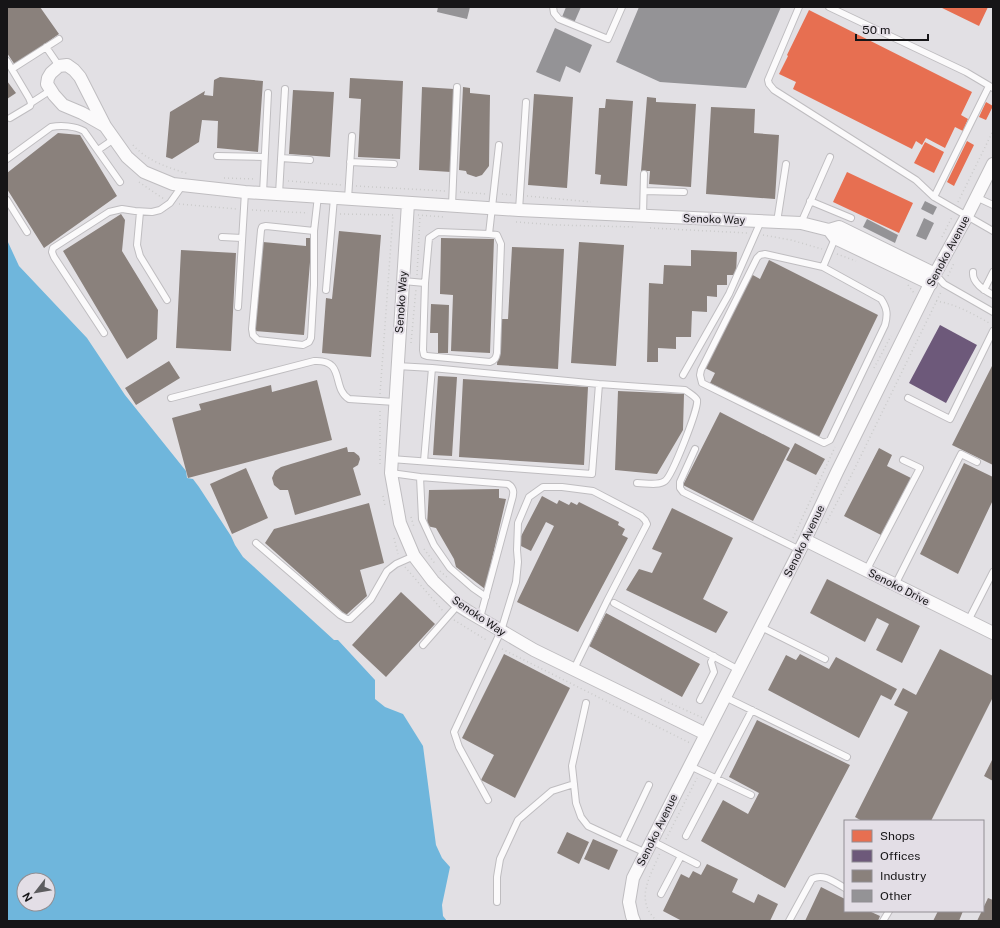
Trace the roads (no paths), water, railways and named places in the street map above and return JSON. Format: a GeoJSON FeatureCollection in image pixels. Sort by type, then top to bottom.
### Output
{"type":"FeatureCollection","features":[{"type":"Feature","properties":{"kind":"street","name":"Senoko Way"},"geometry":{"type":"LineString","coordinates":[[59,66],[67,65],[80,77],[105,126],[127,157],[144,172],[173,184],[245,192],[348,199],[407,209],[452,205],[642,222],[761,221],[801,223],[834,232],[933,279]]}},
{"type":"Feature","properties":{"kind":"street"},"geometry":{"type":"LineString","coordinates":[[51,90],[47,84],[48,78],[59,66]]}},
{"type":"Feature","properties":{"kind":"street","name":"Senoko Way"},"geometry":{"type":"LineString","coordinates":[[51,90],[63,105],[82,113],[105,126]]}},
{"type":"Feature","properties":{"kind":"street","name":"Senoko Avenue"},"geometry":{"type":"LineString","coordinates":[[634,921],[629,902],[634,878],[646,853],[657,844],[695,768],[706,734],[802,545],[933,279],[993,164]]}},
{"type":"Feature","properties":{"kind":"street","name":"Senoko Way"},"geometry":{"type":"LineString","coordinates":[[407,209],[395,402],[385,461],[391,473],[400,523],[414,556],[433,581],[458,605],[534,650],[706,734]]}},
{"type":"Feature","properties":{"kind":"street","name":"Senoko Drive"},"geometry":{"type":"LineString","coordinates":[[802,545],[866,570],[993,633]]}},
{"type":"Feature","properties":{"kind":"lane"},"geometry":{"type":"LineString","coordinates":[[552,7],[554,13],[559,18],[608,39],[622,7]]}},
{"type":"Feature","properties":{"kind":"lane"},"geometry":{"type":"LineString","coordinates":[[799,7],[768,80],[774,90],[916,180],[934,197],[993,231]]}},
{"type":"Feature","properties":{"kind":"lane"},"geometry":{"type":"LineString","coordinates":[[829,7],[966,72],[991,87],[934,197]]}},
{"type":"Feature","properties":{"kind":"lane"},"geometry":{"type":"LineString","coordinates":[[12,69],[59,39]]}},
{"type":"Feature","properties":{"kind":"lane"},"geometry":{"type":"LineString","coordinates":[[46,47],[59,66]]}},
{"type":"Feature","properties":{"kind":"lane"},"geometry":{"type":"LineString","coordinates":[[7,61],[31,103]]}},
{"type":"Feature","properties":{"kind":"lane"},"geometry":{"type":"LineString","coordinates":[[452,205],[457,87]]}},
{"type":"Feature","properties":{"kind":"lane"},"geometry":{"type":"LineString","coordinates":[[279,194],[285,89]]}},
{"type":"Feature","properties":{"kind":"lane"},"geometry":{"type":"LineString","coordinates":[[10,118],[30,106],[31,103],[51,90]]}},
{"type":"Feature","properties":{"kind":"lane"},"geometry":{"type":"LineString","coordinates":[[263,193],[268,93]]}},
{"type":"Feature","properties":{"kind":"lane"},"geometry":{"type":"LineString","coordinates":[[519,210],[526,102]]}},
{"type":"Feature","properties":{"kind":"lane"},"geometry":{"type":"LineString","coordinates":[[7,159],[51,127],[57,126],[80,129],[84,131],[120,182]]}},
{"type":"Feature","properties":{"kind":"lane"},"geometry":{"type":"LineString","coordinates":[[348,199],[352,136]]}},
{"type":"Feature","properties":{"kind":"lane"},"geometry":{"type":"LineString","coordinates":[[98,150],[114,139]]}},
{"type":"Feature","properties":{"kind":"lane"},"geometry":{"type":"LineString","coordinates":[[489,234],[499,145]]}},
{"type":"Feature","properties":{"kind":"lane"},"geometry":{"type":"LineString","coordinates":[[217,156],[264,157]]}},
{"type":"Feature","properties":{"kind":"lane"},"geometry":{"type":"LineString","coordinates":[[801,223],[830,157]]}},
{"type":"Feature","properties":{"kind":"lane"},"geometry":{"type":"LineString","coordinates":[[281,158],[310,160]]}},
{"type":"Feature","properties":{"kind":"lane"},"geometry":{"type":"LineString","coordinates":[[350,162],[394,164]]}},
{"type":"Feature","properties":{"kind":"lane"},"geometry":{"type":"LineString","coordinates":[[777,222],[786,164]]}},
{"type":"Feature","properties":{"kind":"lane"},"geometry":{"type":"LineString","coordinates":[[642,222],[644,174]]}},
{"type":"Feature","properties":{"kind":"lane"},"geometry":{"type":"LineString","coordinates":[[104,333],[54,256],[52,250],[109,212],[122,209],[140,212],[160,210],[170,203],[182,186]]}},
{"type":"Feature","properties":{"kind":"lane"},"geometry":{"type":"LineString","coordinates":[[644,191],[684,192]]}},
{"type":"Feature","properties":{"kind":"lane"},"geometry":{"type":"LineString","coordinates":[[238,307],[245,192]]}},
{"type":"Feature","properties":{"kind":"lane"},"geometry":{"type":"LineString","coordinates":[[314,231],[266,226],[262,227],[252,329],[253,335],[258,340],[303,344],[309,342],[311,338],[314,286],[314,231],[318,196]]}},
{"type":"Feature","properties":{"kind":"lane"},"geometry":{"type":"LineString","coordinates":[[976,197],[993,205]]}},
{"type":"Feature","properties":{"kind":"lane"},"geometry":{"type":"LineString","coordinates":[[326,290],[334,198]]}},
{"type":"Feature","properties":{"kind":"lane"},"geometry":{"type":"LineString","coordinates":[[7,200],[27,232]]}},
{"type":"Feature","properties":{"kind":"lane"},"geometry":{"type":"LineString","coordinates":[[810,201],[851,218]]}},
{"type":"Feature","properties":{"kind":"lane"},"geometry":{"type":"LineString","coordinates":[[140,212],[137,245],[138,250],[140,256],[167,300]]}},
{"type":"Feature","properties":{"kind":"lane"},"geometry":{"type":"LineString","coordinates":[[684,376],[729,294],[761,221]]}},
{"type":"Feature","properties":{"kind":"lane"},"geometry":{"type":"LineString","coordinates":[[438,232],[497,235],[501,244],[497,353],[494,360],[490,362],[453,360],[424,355],[425,283],[429,238],[431,235],[438,232]]}},
{"type":"Feature","properties":{"kind":"lane"},"geometry":{"type":"LineString","coordinates":[[822,268],[830,251],[834,232]]}},
{"type":"Feature","properties":{"kind":"lane"},"geometry":{"type":"LineString","coordinates":[[222,237],[242,238]]}},
{"type":"Feature","properties":{"kind":"lane"},"geometry":{"type":"LineString","coordinates":[[765,254],[822,268],[881,299],[887,312],[885,325],[830,440],[824,443],[702,383],[700,375],[701,370],[757,258],[760,255],[765,254]]}},
{"type":"Feature","properties":{"kind":"lane"},"geometry":{"type":"LineString","coordinates":[[973,272],[974,279],[984,290],[993,295]]}},
{"type":"Feature","properties":{"kind":"lane"},"geometry":{"type":"LineString","coordinates":[[984,290],[993,272]]}},
{"type":"Feature","properties":{"kind":"lane","name":"Senoko Way"},"geometry":{"type":"LineString","coordinates":[[933,279],[944,284]]}},
{"type":"Feature","properties":{"kind":"lane","name":"Senoko Way"},"geometry":{"type":"LineString","coordinates":[[933,279],[993,312]]}},
{"type":"Feature","properties":{"kind":"lane"},"geometry":{"type":"LineString","coordinates":[[403,281],[425,283]]}},
{"type":"Feature","properties":{"kind":"lane"},"geometry":{"type":"LineString","coordinates":[[908,398],[950,419],[993,331]]}},
{"type":"Feature","properties":{"kind":"lane"},"geometry":{"type":"LineString","coordinates":[[171,398],[314,361],[322,361],[329,362],[333,367],[346,397],[349,400],[395,402]]}},
{"type":"Feature","properties":{"kind":"lane"},"geometry":{"type":"LineString","coordinates":[[397,366],[685,390],[693,395],[697,400],[697,408],[683,445],[668,478],[659,484],[638,483]]}},
{"type":"Feature","properties":{"kind":"lane"},"geometry":{"type":"LineString","coordinates":[[424,461],[432,368]]}},
{"type":"Feature","properties":{"kind":"lane"},"geometry":{"type":"LineString","coordinates":[[385,461],[424,461],[592,474],[599,384]]}},
{"type":"Feature","properties":{"kind":"lane"},"geometry":{"type":"LineString","coordinates":[[695,449],[680,482],[680,488],[683,492],[802,545]]}},
{"type":"Feature","properties":{"kind":"lane"},"geometry":{"type":"LineString","coordinates":[[895,585],[961,454],[977,462]]}},
{"type":"Feature","properties":{"kind":"lane"},"geometry":{"type":"LineString","coordinates":[[866,570],[920,468],[903,460]]}},
{"type":"Feature","properties":{"kind":"lane"},"geometry":{"type":"LineString","coordinates":[[391,473],[420,477],[496,482],[511,486],[514,493],[480,618]]}},
{"type":"Feature","properties":{"kind":"lane"},"geometry":{"type":"LineString","coordinates":[[420,477],[422,519],[434,545],[450,568],[473,588],[486,596]]}},
{"type":"Feature","properties":{"kind":"lane"},"geometry":{"type":"LineString","coordinates":[[488,800],[459,747],[454,732],[501,631],[516,582],[518,562],[518,523],[529,497],[543,487],[562,487],[593,491],[641,516],[647,524],[574,669]]}},
{"type":"Feature","properties":{"kind":"lane"},"geometry":{"type":"LineString","coordinates":[[256,543],[340,615],[347,619],[350,619],[371,599],[387,571],[400,562],[414,556]]}},
{"type":"Feature","properties":{"kind":"lane"},"geometry":{"type":"LineString","coordinates":[[968,621],[993,572]]}},
{"type":"Feature","properties":{"kind":"lane"},"geometry":{"type":"LineString","coordinates":[[614,602],[739,670]]}},
{"type":"Feature","properties":{"kind":"lane"},"geometry":{"type":"LineString","coordinates":[[422,644],[458,605]]}},
{"type":"Feature","properties":{"kind":"lane"},"geometry":{"type":"LineString","coordinates":[[761,627],[825,658]]}},
{"type":"Feature","properties":{"kind":"lane"},"geometry":{"type":"LineString","coordinates":[[700,700],[714,672],[711,662],[714,656]]}},
{"type":"Feature","properties":{"kind":"lane"},"geometry":{"type":"LineString","coordinates":[[725,697],[847,757]]}},
{"type":"Feature","properties":{"kind":"lane"},"geometry":{"type":"LineString","coordinates":[[586,703],[572,766],[576,803],[581,817],[588,826],[646,853]]}},
{"type":"Feature","properties":{"kind":"lane"},"geometry":{"type":"LineString","coordinates":[[686,836],[752,710]]}},
{"type":"Feature","properties":{"kind":"lane"},"geometry":{"type":"LineString","coordinates":[[695,768],[751,795]]}},
{"type":"Feature","properties":{"kind":"lane"},"geometry":{"type":"LineString","coordinates":[[497,902],[497,877],[500,859],[518,820],[537,802],[552,791],[574,784]]}},
{"type":"Feature","properties":{"kind":"lane"},"geometry":{"type":"LineString","coordinates":[[622,842],[649,784]]}},
{"type":"Feature","properties":{"kind":"lane"},"geometry":{"type":"LineString","coordinates":[[657,844],[697,864]]}},
{"type":"Feature","properties":{"kind":"lane"},"geometry":{"type":"LineString","coordinates":[[661,894],[681,856]]}},
{"type":"Feature","properties":{"kind":"lane"},"geometry":{"type":"LineString","coordinates":[[789,921],[812,879],[818,876],[824,877],[844,887]]}},
{"type":"Feature","properties":{"kind":"lane"},"geometry":{"type":"LineString","coordinates":[[883,921],[888,912]]}},
{"type":"Feature","properties":{"kind":"water"},"geometry":{"type":"Polygon","coordinates":[[[7,240],[19,266],[87,338],[125,395],[186,471],[187,478],[193,479],[199,487],[243,557],[334,640],[338,640],[375,680],[375,699],[385,707],[403,714],[423,746],[436,845],[442,858],[450,867],[442,905],[443,916],[447,921],[7,921],[7,240]]]}}]}
